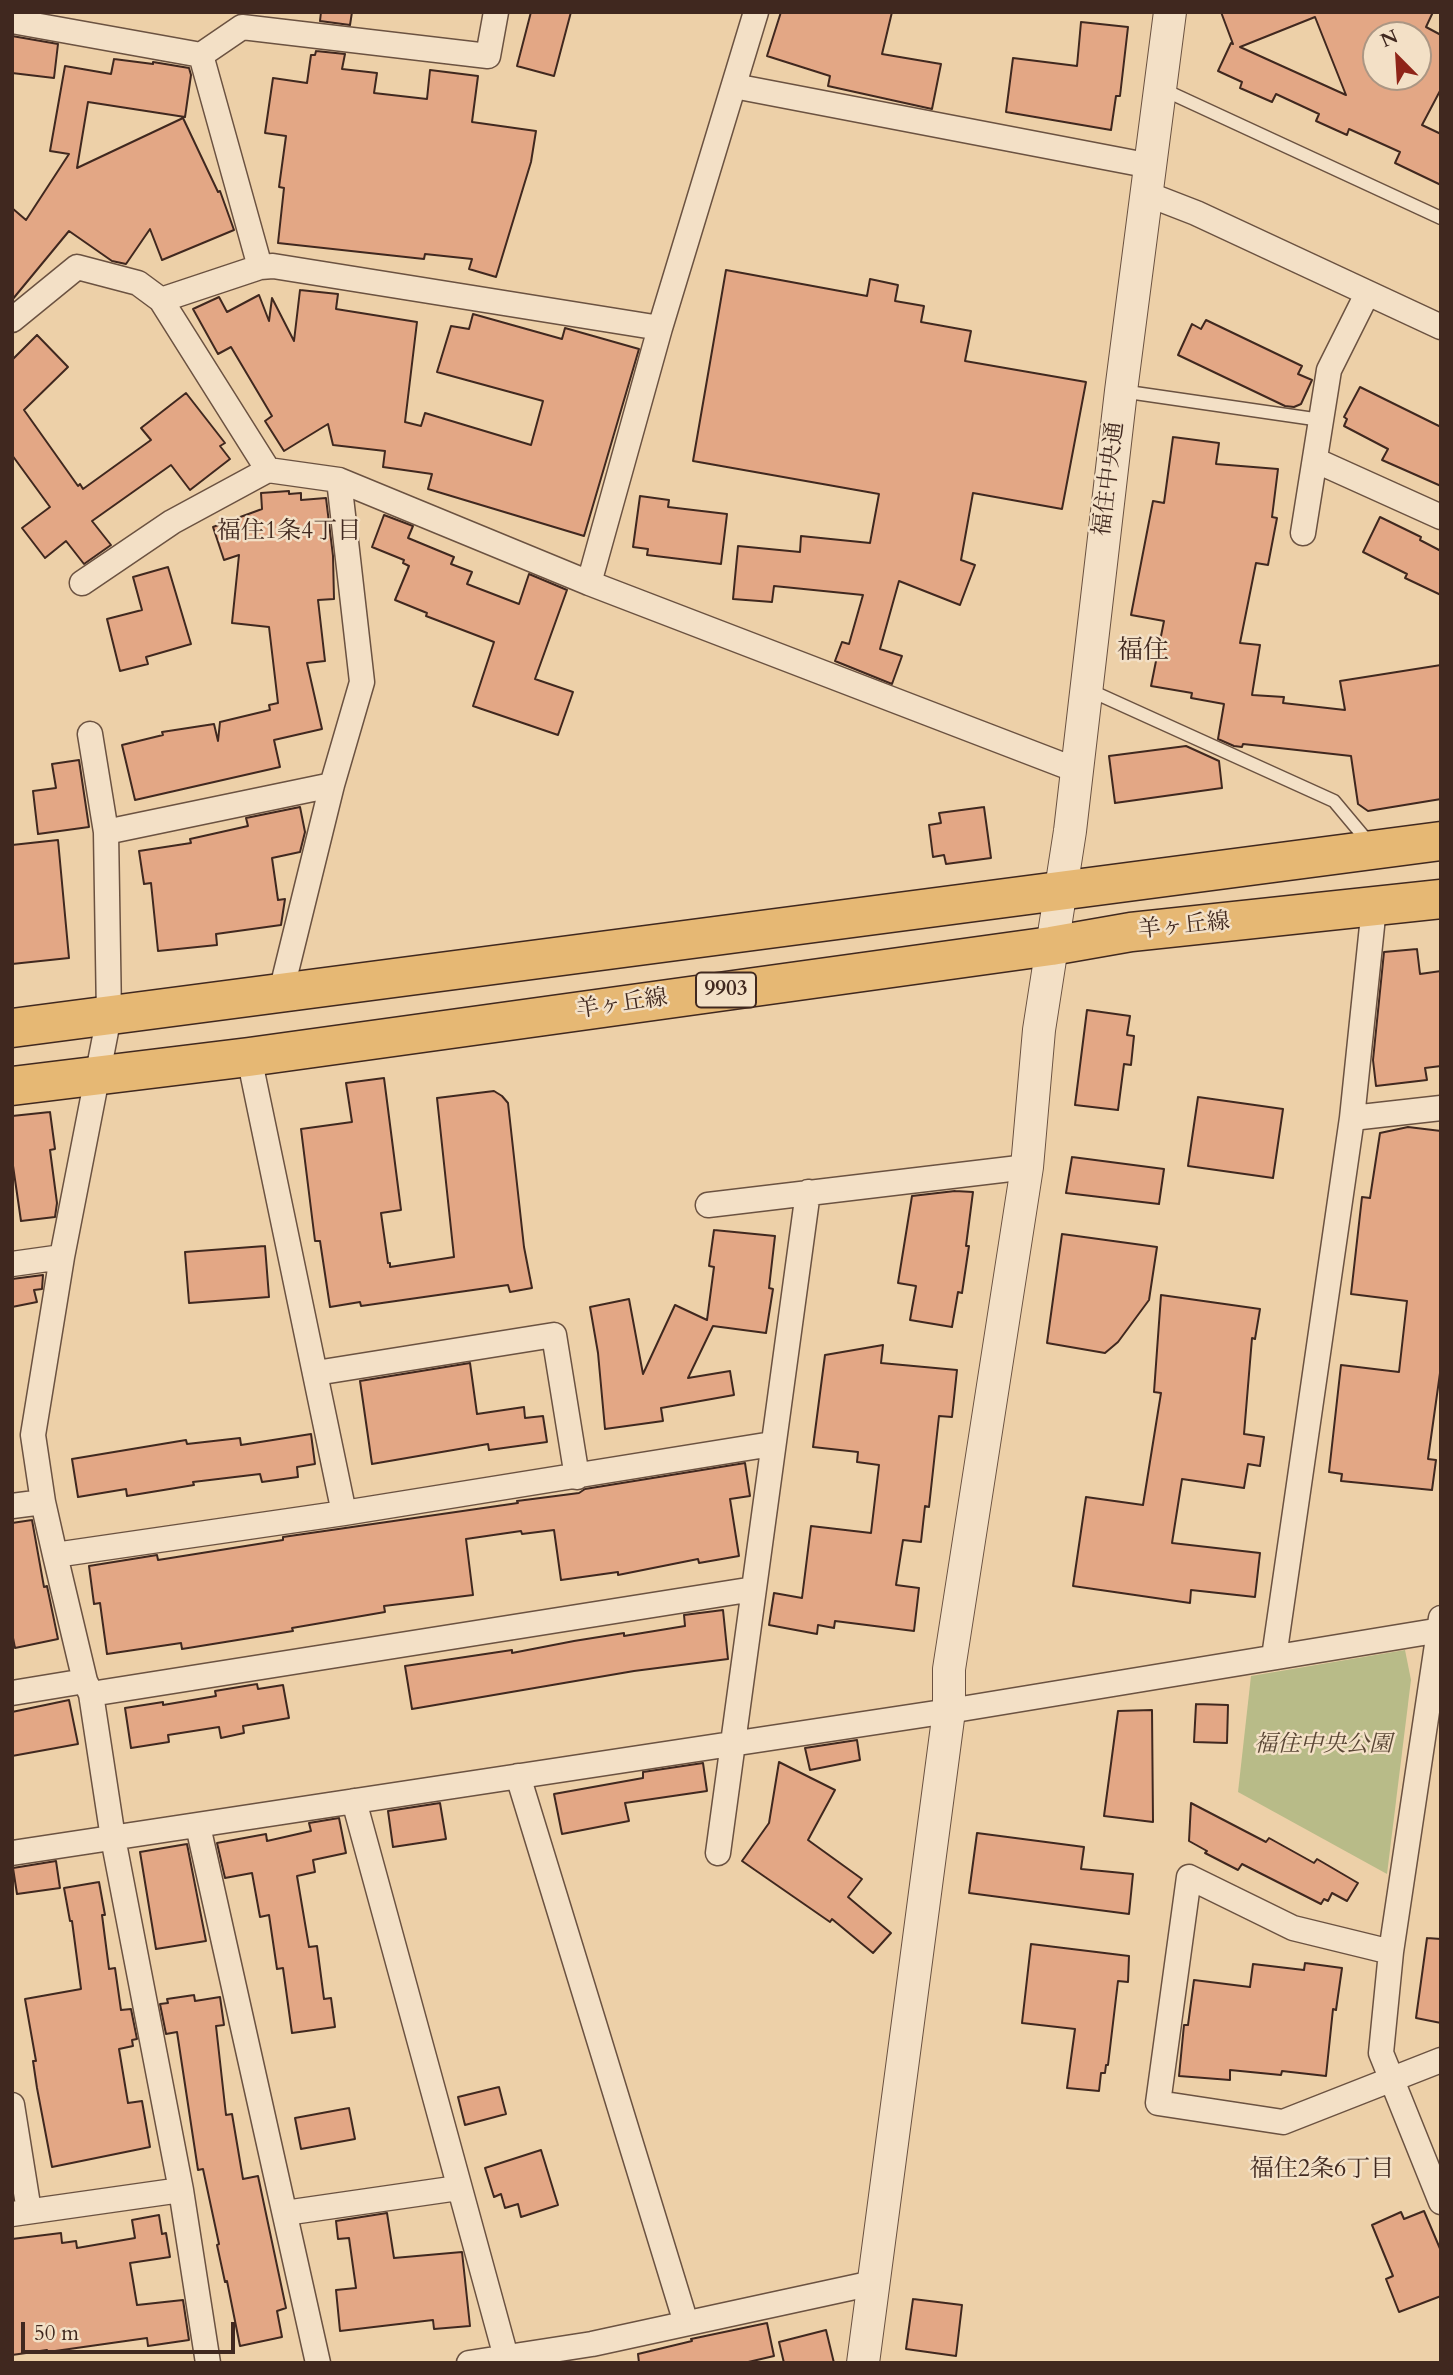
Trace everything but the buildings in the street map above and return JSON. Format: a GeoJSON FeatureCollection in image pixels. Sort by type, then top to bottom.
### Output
{"type":"FeatureCollection","features":[{"type":"Feature","properties":{"kind":"main road","name":"9903"},"geometry":{"type":"LineString","coordinates":[[12,1028],[1441,841]]}},
{"type":"Feature","properties":{"kind":"main road","name":"羊ヶ丘線"},"geometry":{"type":"LineString","coordinates":[[12,1086],[249,1057],[1051,946],[1132,932],[1441,899]]}},
{"type":"Feature","properties":{"kind":"street"},"geometry":{"type":"LineString","coordinates":[[201,55],[243,20],[488,56],[496,12]]}},
{"type":"Feature","properties":{"kind":"street"},"geometry":{"type":"LineString","coordinates":[[589,583],[660,328],[756,12]]}},
{"type":"Feature","properties":{"kind":"street","name":"福住中央通"},"geometry":{"type":"LineString","coordinates":[[863,2363],[949,1711],[948,1670],[1027,1167],[1039,1030],[1070,831],[1121,391],[1170,12]]}},
{"type":"Feature","properties":{"kind":"street"},"geometry":{"type":"LineString","coordinates":[[12,21],[201,55]]}},
{"type":"Feature","properties":{"kind":"street"},"geometry":{"type":"LineString","coordinates":[[201,55],[260,267]]}},
{"type":"Feature","properties":{"kind":"street"},"geometry":{"type":"LineString","coordinates":[[734,86],[1149,180],[1196,213],[1367,295],[1441,327]]}},
{"type":"Feature","properties":{"kind":"street"},"geometry":{"type":"LineString","coordinates":[[12,320],[76,267],[138,283],[160,300],[268,470]]}},
{"type":"Feature","properties":{"kind":"street"},"geometry":{"type":"LineString","coordinates":[[160,300],[260,267],[273,267],[660,328]]}},
{"type":"Feature","properties":{"kind":"street"},"geometry":{"type":"LineString","coordinates":[[1304,533],[1329,370],[1367,295]]}},
{"type":"Feature","properties":{"kind":"street"},"geometry":{"type":"LineString","coordinates":[[1317,461],[1441,517]]}},
{"type":"Feature","properties":{"kind":"street"},"geometry":{"type":"LineString","coordinates":[[82,583],[172,522],[268,470],[339,480],[589,583],[1076,770]]}},
{"type":"Feature","properties":{"kind":"street"},"geometry":{"type":"LineString","coordinates":[[281,992],[332,785],[362,682],[339,480]]}},
{"type":"Feature","properties":{"kind":"street"},"geometry":{"type":"LineString","coordinates":[[90,734],[106,832],[109,1016],[62,1257],[33,1435],[43,1502],[88,1688],[113,1838],[181,2190],[208,2363]]}},
{"type":"Feature","properties":{"kind":"street"},"geometry":{"type":"LineString","coordinates":[[106,832],[332,785]]}},
{"type":"Feature","properties":{"kind":"street"},"geometry":{"type":"LineString","coordinates":[[1274,1657],[1352,1118],[1374,907]]}},
{"type":"Feature","properties":{"kind":"street"},"geometry":{"type":"LineString","coordinates":[[249,1057],[344,1513]]}},
{"type":"Feature","properties":{"kind":"street"},"geometry":{"type":"LineString","coordinates":[[1352,1118],[1441,1108]]}},
{"type":"Feature","properties":{"kind":"street"},"geometry":{"type":"LineString","coordinates":[[708,1205],[1027,1167]]}},
{"type":"Feature","properties":{"kind":"street"},"geometry":{"type":"LineString","coordinates":[[718,1853],[808,1192]]}},
{"type":"Feature","properties":{"kind":"street"},"geometry":{"type":"LineString","coordinates":[[12,1264],[62,1257]]}},
{"type":"Feature","properties":{"kind":"street"},"geometry":{"type":"LineString","coordinates":[[316,1373],[554,1335],[577,1477]]}},
{"type":"Feature","properties":{"kind":"street"},"geometry":{"type":"LineString","coordinates":[[55,1555],[577,1477],[772,1444]]}},
{"type":"Feature","properties":{"kind":"street"},"geometry":{"type":"LineString","coordinates":[[12,1506],[43,1502]]}},
{"type":"Feature","properties":{"kind":"street"},"geometry":{"type":"LineString","coordinates":[[12,1693],[88,1688],[754,1589]]}},
{"type":"Feature","properties":{"kind":"street"},"geometry":{"type":"LineString","coordinates":[[12,1853],[949,1711],[1274,1657],[1440,1626],[1391,1952],[1381,2053],[1441,2202]]}},
{"type":"Feature","properties":{"kind":"street"},"geometry":{"type":"LineString","coordinates":[[518,1776],[686,2323]]}},
{"type":"Feature","properties":{"kind":"street"},"geometry":{"type":"LineString","coordinates":[[354,1801],[506,2357]]}},
{"type":"Feature","properties":{"kind":"street"},"geometry":{"type":"LineString","coordinates":[[198,1826],[318,2363]]}},
{"type":"Feature","properties":{"kind":"street"},"geometry":{"type":"LineString","coordinates":[[1391,1952],[1293,1928],[1189,1877],[1158,2103],[1283,2122],[1441,2060]]}},
{"type":"Feature","properties":{"kind":"street"},"geometry":{"type":"LineString","coordinates":[[12,2105],[20,2213],[181,2190]]}},
{"type":"Feature","properties":{"kind":"street"},"geometry":{"type":"LineString","coordinates":[[285,2213],[458,2188]]}},
{"type":"Feature","properties":{"kind":"street"},"geometry":{"type":"LineString","coordinates":[[469,2363],[506,2357],[550,2357],[686,2323],[873,2283]]}},
{"type":"Feature","properties":{"kind":"lane"},"geometry":{"type":"LineString","coordinates":[[1159,88],[1441,218]]}},
{"type":"Feature","properties":{"kind":"lane"},"geometry":{"type":"LineString","coordinates":[[1121,391],[1321,420]]}},
{"type":"Feature","properties":{"kind":"lane"},"geometry":{"type":"LineString","coordinates":[[1086,689],[1334,801],[1375,850]]}},
{"type":"Feature","properties":{"kind":"green space","name":"福住中央公園"},"geometry":{"type":"Polygon","coordinates":[[[1405,1650],[1411,1680],[1387,1874],[1238,1792],[1251,1676],[1405,1650]]]}},
{"type":"Feature","properties":{"kind":"district","name":"福住1条4丁目"},"geometry":{"type":"Point","coordinates":[289,532]}},
{"type":"Feature","properties":{"kind":"district","name":"福住"},"geometry":{"type":"Point","coordinates":[1143,652]}},
{"type":"Feature","properties":{"kind":"district","name":"福住2条6丁目"},"geometry":{"type":"Point","coordinates":[1322,2170]}}]}
